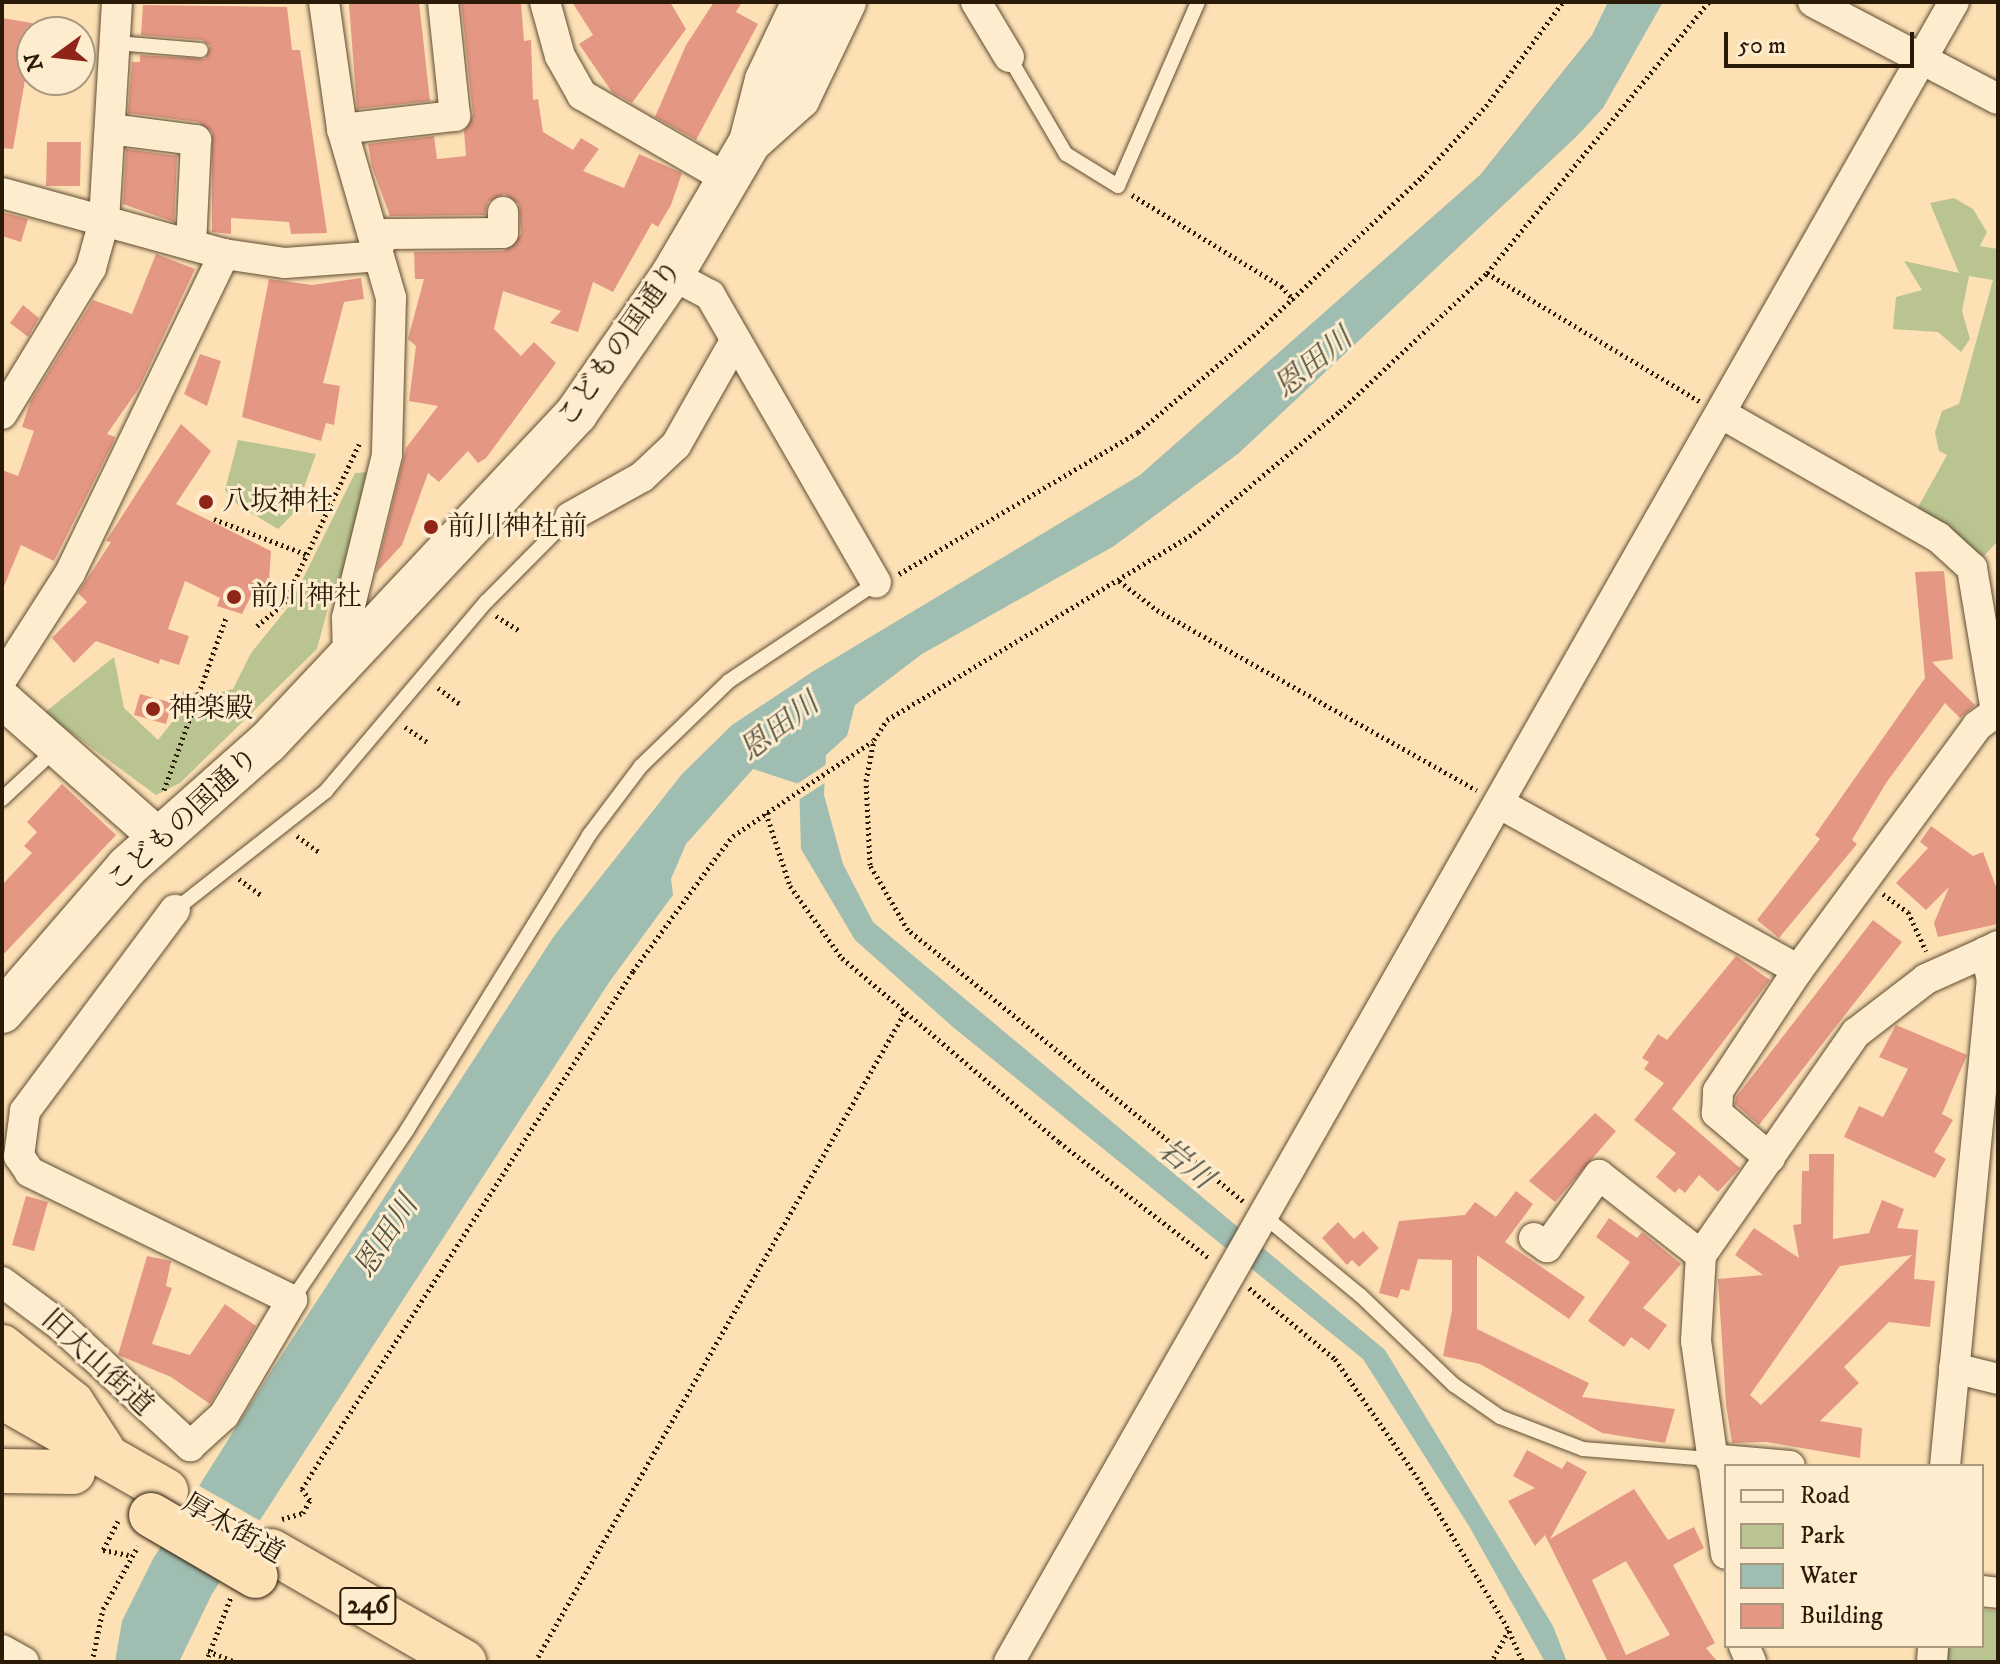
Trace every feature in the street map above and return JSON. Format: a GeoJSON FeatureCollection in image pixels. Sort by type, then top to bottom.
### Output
{"type":"FeatureCollection","features":[{"type":"Feature","properties":{"kind":"highway"},"geometry":{"type":"LineString","coordinates":[[2,1347],[72,1403],[89,1464],[2,1471]]}},
{"type":"Feature","properties":{"kind":"highway","name":"厚木街道"},"geometry":{"type":"LineString","coordinates":[[2,1397],[89,1464],[143,1518],[264,1564],[464,1662]]}},
{"type":"Feature","properties":{"kind":"highway","name":"厚木街道"},"geometry":{"type":"LineString","coordinates":[[2,1431],[89,1464]]}},
{"type":"Feature","properties":{"kind":"highway","name":"厚木街道"},"geometry":{"type":"LineString","coordinates":[[264,1564],[404,1662]]}},
{"type":"Feature","properties":{"kind":"main road","name":"こどもの国通り"},"geometry":{"type":"LineString","coordinates":[[2,1012],[158,837],[250,759],[576,414],[672,275],[750,142],[766,80],[803,2]]}},
{"type":"Feature","properties":{"kind":"main road","name":"こどもの国通り"},"geometry":{"type":"LineString","coordinates":[[750,142],[799,98],[845,2]]}},
{"type":"Feature","properties":{"kind":"street"},"geometry":{"type":"LineString","coordinates":[[2,414],[91,268],[104,221],[117,2]]}},
{"type":"Feature","properties":{"kind":"street"},"geometry":{"type":"LineString","coordinates":[[324,2],[342,129],[380,250],[391,298],[387,455],[347,618],[348,658]]}},
{"type":"Feature","properties":{"kind":"street"},"geometry":{"type":"LineString","coordinates":[[342,129],[455,116],[443,2]]}},
{"type":"Feature","properties":{"kind":"street"},"geometry":{"type":"LineString","coordinates":[[545,2],[560,56],[582,95],[614,120],[729,180]]}},
{"type":"Feature","properties":{"kind":"street"},"geometry":{"type":"LineString","coordinates":[[976,2],[1009,57]]}},
{"type":"Feature","properties":{"kind":"street"},"geometry":{"type":"LineString","coordinates":[[1813,2],[1998,99]]}},
{"type":"Feature","properties":{"kind":"street"},"geometry":{"type":"LineString","coordinates":[[1009,1662],[1502,805],[1954,2]]}},
{"type":"Feature","properties":{"kind":"street"},"geometry":{"type":"LineString","coordinates":[[110,129],[196,140],[191,245]]}},
{"type":"Feature","properties":{"kind":"street"},"geometry":{"type":"LineString","coordinates":[[2,193],[224,254],[332,262],[380,250]]}},
{"type":"Feature","properties":{"kind":"street"},"geometry":{"type":"LineString","coordinates":[[380,250],[387,234],[511,227]]}},
{"type":"Feature","properties":{"kind":"street"},"geometry":{"type":"LineString","coordinates":[[2,679],[70,573],[224,254]]}},
{"type":"Feature","properties":{"kind":"street"},"geometry":{"type":"LineString","coordinates":[[672,275],[710,295],[734,343],[876,583]]}},
{"type":"Feature","properties":{"kind":"street"},"geometry":{"type":"LineString","coordinates":[[570,517],[642,477],[676,445],[734,343]]}},
{"type":"Feature","properties":{"kind":"street"},"geometry":{"type":"LineString","coordinates":[[1722,414],[1938,537],[1972,568],[1997,713],[1977,726],[1798,970],[1718,1091],[1717,1113],[1770,1158]]}},
{"type":"Feature","properties":{"kind":"street"},"geometry":{"type":"LineString","coordinates":[[2,699],[59,746],[158,837]]}},
{"type":"Feature","properties":{"kind":"street"},"geometry":{"type":"LineString","coordinates":[[1502,805],[1798,970]]}},
{"type":"Feature","properties":{"kind":"street"},"geometry":{"type":"LineString","coordinates":[[175,910],[25,1111],[19,1156],[30,1172],[292,1300]]}},
{"type":"Feature","properties":{"kind":"street"},"geometry":{"type":"LineString","coordinates":[[1724,1542],[1710,1459],[1696,1341],[1701,1255],[1856,1033],[1880,1008],[1992,949],[1985,1194],[1954,1368],[1945,1464]]}},
{"type":"Feature","properties":{"kind":"street"},"geometry":{"type":"LineString","coordinates":[[1546,1248],[1599,1175],[1701,1255]]}},
{"type":"Feature","properties":{"kind":"street","name":"旧大山街道"},"geometry":{"type":"LineString","coordinates":[[2,1282],[60,1325],[190,1446],[224,1415],[292,1300]]}},
{"type":"Feature","properties":{"kind":"street"},"geometry":{"type":"LineString","coordinates":[[1954,1368],[1998,1379]]}},
{"type":"Feature","properties":{"kind":"street"},"geometry":{"type":"LineString","coordinates":[[1710,1459],[1767,1464]]}},
{"type":"Feature","properties":{"kind":"street"},"geometry":{"type":"LineString","coordinates":[[2,1650],[24,1662]]}},
{"type":"Feature","properties":{"kind":"lane"},"geometry":{"type":"LineString","coordinates":[[1009,57],[1066,154],[1118,186],[1198,2]]}},
{"type":"Feature","properties":{"kind":"lane"},"geometry":{"type":"LineString","coordinates":[[116,43],[201,50]]}},
{"type":"Feature","properties":{"kind":"lane"},"geometry":{"type":"LineString","coordinates":[[175,910],[326,791],[421,676],[570,517]]}},
{"type":"Feature","properties":{"kind":"lane"},"geometry":{"type":"LineString","coordinates":[[292,1300],[407,1130],[589,835],[641,766],[729,681],[876,583]]}},
{"type":"Feature","properties":{"kind":"lane"},"geometry":{"type":"LineString","coordinates":[[2,799],[59,746]]}},
{"type":"Feature","properties":{"kind":"lane"},"geometry":{"type":"LineString","coordinates":[[1260,1222],[1360,1295],[1454,1385],[1500,1417],[1583,1449],[1710,1459]]}},
{"type":"Feature","properties":{"kind":"path"},"geometry":{"type":"LineString","coordinates":[[876,583],[999,520],[1138,432],[1294,300],[1422,177],[1486,106],[1563,2]]}},
{"type":"Feature","properties":{"kind":"path"},"geometry":{"type":"LineString","coordinates":[[302,1489],[633,971],[733,836],[874,740],[898,713],[1119,581],[1243,494],[1487,273],[1709,2]]}},
{"type":"Feature","properties":{"kind":"path"},"geometry":{"type":"LineString","coordinates":[[1118,186],[1281,286],[1294,300]]}},
{"type":"Feature","properties":{"kind":"path"},"geometry":{"type":"LineString","coordinates":[[1487,273],[1515,293],[1722,414]]}},
{"type":"Feature","properties":{"kind":"path"},"geometry":{"type":"LineString","coordinates":[[257,626],[284,603],[347,466],[369,428],[388,419]]}},
{"type":"Feature","properties":{"kind":"path"},"geometry":{"type":"LineString","coordinates":[[214,519],[308,555]]}},
{"type":"Feature","properties":{"kind":"path"},"geometry":{"type":"LineString","coordinates":[[1119,581],[1157,610],[1502,805]]}},
{"type":"Feature","properties":{"kind":"path"},"geometry":{"type":"LineString","coordinates":[[165,786],[226,618]]}},
{"type":"Feature","properties":{"kind":"path"},"geometry":{"type":"LineString","coordinates":[[421,676],[460,704]]}},
{"type":"Feature","properties":{"kind":"path"},"geometry":{"type":"LineString","coordinates":[[387,715],[429,743]]}},
{"type":"Feature","properties":{"kind":"path"},"geometry":{"type":"LineString","coordinates":[[874,740],[866,794],[870,865],[908,930],[1260,1222]]}},
{"type":"Feature","properties":{"kind":"path"},"geometry":{"type":"LineString","coordinates":[[766,813],[799,902],[842,958],[905,1012],[1233,1268],[1335,1359],[1417,1477],[1509,1630],[1523,1662]]}},
{"type":"Feature","properties":{"kind":"path"},"geometry":{"type":"LineString","coordinates":[[1888,898],[1908,912],[1927,954]]}},
{"type":"Feature","properties":{"kind":"path"},"geometry":{"type":"LineString","coordinates":[[535,1662],[905,1012]]}},
{"type":"Feature","properties":{"kind":"path"},"geometry":{"type":"LineString","coordinates":[[129,1555],[103,1550],[143,1518]]}},
{"type":"Feature","properties":{"kind":"path"},"geometry":{"type":"LineString","coordinates":[[92,1662],[103,1609],[143,1518]]}},
{"type":"Feature","properties":{"kind":"path"},"geometry":{"type":"LineString","coordinates":[[206,1662],[225,1606]]}},
{"type":"Feature","properties":{"kind":"path"},"geometry":{"type":"LineString","coordinates":[[1491,1662],[1509,1630]]}},
{"type":"Feature","properties":{"kind":"path"},"geometry":{"type":"LineString","coordinates":[[208,1651],[235,1662]]}},
{"type":"Feature","properties":{"kind":"green space"},"geometry":{"type":"Polygon","coordinates":[[[1954,198],[1973,209],[1987,232],[1980,246],[1998,249],[1998,541],[1983,557],[1917,509],[1947,455],[1939,451],[1935,432],[1942,411],[1959,404],[1993,280],[1969,276],[1962,311],[1970,339],[1961,352],[1938,332],[1893,329],[1896,297],[1922,290],[1904,261],[1959,273],[1930,203],[1954,198]]]}},
{"type":"Feature","properties":{"kind":"green space"},"geometry":{"type":"Polygon","coordinates":[[[238,440],[316,454],[295,512],[278,529],[239,506],[225,490],[238,440]]]}},
{"type":"Feature","properties":{"kind":"green space"},"geometry":{"type":"Polygon","coordinates":[[[368,472],[349,562],[333,589],[317,649],[180,783],[156,795],[44,713],[114,657],[124,708],[158,740],[180,712],[183,691],[209,695],[233,689],[251,653],[290,605],[355,473],[368,472]]]}},
{"type":"Feature","properties":{"kind":"green space"},"geometry":{"type":"Polygon","coordinates":[[[1984,1609],[1998,1611],[1998,1662],[1947,1662],[1948,1648],[1984,1648],[1984,1609]]]}},
{"type":"Feature","properties":{"kind":"water","name":"恩田川"},"geometry":{"type":"Polygon","coordinates":[[[1608,2],[1663,2],[1603,108],[1577,136],[1239,453],[1114,546],[922,654],[855,705],[847,736],[826,755],[824,795],[843,864],[873,922],[1385,1350],[1553,1626],[1567,1662],[1545,1662],[1469,1526],[1363,1359],[954,1028],[855,940],[801,849],[799,784],[753,769],[686,844],[671,879],[673,895],[610,981],[212,1594],[179,1662],[115,1662],[122,1621],[153,1559],[272,1370],[554,936],[682,774],[732,725],[812,672],[1140,475],[1480,175],[1592,35],[1608,2]]]}},
{"type":"Feature","properties":{"kind":"pier"},"geometry":{"type":"Polygon","coordinates":[[[830,762],[829,780],[797,801],[794,786],[830,762]]]}},
{"type":"Feature","properties":{"kind":"pier"},"geometry":{"type":"Polygon","coordinates":[[[196,1484],[264,1523],[224,1582],[158,1544],[196,1484]]]}},
{"type":"Feature","properties":{"kind":"building"},"geometry":{"type":"Polygon","coordinates":[[[419,2],[430,101],[357,109],[349,4],[419,2]]]}},
{"type":"Feature","properties":{"kind":"building"},"geometry":{"type":"Polygon","coordinates":[[[461,2],[521,2],[524,41],[531,40],[533,100],[538,99],[543,132],[573,150],[581,138],[599,149],[583,171],[624,188],[639,154],[682,173],[671,205],[658,227],[652,223],[613,292],[593,282],[578,332],[550,323],[561,311],[503,291],[494,329],[521,356],[534,342],[556,363],[486,458],[478,463],[468,451],[439,482],[428,473],[402,545],[376,573],[406,448],[438,406],[409,401],[416,346],[408,339],[424,279],[415,279],[414,252],[504,251],[521,234],[519,204],[504,194],[488,202],[485,215],[390,216],[372,167],[368,144],[434,136],[437,159],[466,156],[464,131],[473,114],[461,2]]]}},
{"type":"Feature","properties":{"kind":"building"},"geometry":{"type":"Polygon","coordinates":[[[572,2],[670,2],[686,29],[632,103],[612,92],[579,44],[593,35],[572,2]]]}},
{"type":"Feature","properties":{"kind":"building"},"geometry":{"type":"Polygon","coordinates":[[[714,2],[742,2],[736,12],[758,24],[696,140],[655,117],[686,45],[714,2]]]}},
{"type":"Feature","properties":{"kind":"building"},"geometry":{"type":"Polygon","coordinates":[[[143,5],[287,7],[292,50],[300,50],[327,233],[291,234],[289,222],[231,218],[231,234],[212,232],[212,132],[198,122],[128,113],[132,62],[140,62],[140,55],[205,59],[210,46],[202,40],[141,35],[143,5]]]}},
{"type":"Feature","properties":{"kind":"building"},"geometry":{"type":"Polygon","coordinates":[[[2,18],[16,20],[16,96],[22,96],[13,149],[2,148],[2,18]]]}},
{"type":"Feature","properties":{"kind":"building"},"geometry":{"type":"Polygon","coordinates":[[[47,142],[81,142],[80,186],[46,186],[47,142]]]}},
{"type":"Feature","properties":{"kind":"building"},"geometry":{"type":"Polygon","coordinates":[[[126,149],[177,156],[174,222],[123,204],[126,149]]]}},
{"type":"Feature","properties":{"kind":"building"},"geometry":{"type":"Polygon","coordinates":[[[2,212],[28,219],[21,242],[2,236],[2,212]]]}},
{"type":"Feature","properties":{"kind":"building"},"geometry":{"type":"Polygon","coordinates":[[[156,254],[195,269],[139,388],[107,434],[115,437],[113,443],[54,561],[21,545],[2,591],[2,470],[18,476],[34,431],[22,427],[30,402],[93,300],[132,314],[156,254]]]}},
{"type":"Feature","properties":{"kind":"building"},"geometry":{"type":"Polygon","coordinates":[[[361,278],[364,299],[344,302],[323,383],[340,386],[334,425],[326,423],[321,441],[242,417],[269,279],[312,285],[361,278]]]}},
{"type":"Feature","properties":{"kind":"building"},"geometry":{"type":"Polygon","coordinates":[[[23,305],[39,318],[28,337],[10,323],[23,305]]]}},
{"type":"Feature","properties":{"kind":"building"},"geometry":{"type":"Polygon","coordinates":[[[200,354],[221,361],[207,406],[184,394],[200,354]]]}},
{"type":"Feature","properties":{"kind":"building"},"geometry":{"type":"Polygon","coordinates":[[[181,424],[211,451],[176,504],[271,551],[268,596],[252,594],[242,614],[217,606],[220,598],[185,581],[168,629],[189,636],[179,665],[160,659],[159,664],[96,641],[74,663],[52,638],[87,602],[78,593],[111,542],[106,541],[181,424]]]}},
{"type":"Feature","properties":{"kind":"building"},"geometry":{"type":"Polygon","coordinates":[[[1944,571],[1953,659],[1932,662],[1975,705],[1960,718],[1945,703],[1886,783],[1852,840],[1857,844],[1779,938],[1757,920],[1820,839],[1815,835],[1925,678],[1915,572],[1944,571]]]}},
{"type":"Feature","properties":{"kind":"building","name":"神楽殿"},"geometry":{"type":"Polygon","coordinates":[[[140,694],[172,703],[166,724],[134,715],[140,694]]]}},
{"type":"Feature","properties":{"kind":"building"},"geometry":{"type":"Polygon","coordinates":[[[62,784],[116,835],[2,956],[2,885],[32,853],[24,846],[37,832],[27,822],[62,784]]]}},
{"type":"Feature","properties":{"kind":"building"},"geometry":{"type":"Polygon","coordinates":[[[1931,826],[1973,856],[1983,852],[1998,892],[1998,924],[1938,937],[1934,923],[1949,887],[1926,910],[1896,883],[1928,848],[1920,842],[1931,826]]]}},
{"type":"Feature","properties":{"kind":"building"},"geometry":{"type":"Polygon","coordinates":[[[1873,920],[1902,942],[1759,1125],[1735,1104],[1736,1097],[1873,920]]]}},
{"type":"Feature","properties":{"kind":"building"},"geometry":{"type":"Polygon","coordinates":[[[1736,956],[1770,980],[1672,1109],[1740,1168],[1718,1192],[1699,1175],[1685,1193],[1679,1188],[1675,1193],[1656,1177],[1676,1153],[1634,1120],[1664,1083],[1644,1069],[1649,1062],[1642,1058],[1658,1034],[1667,1040],[1736,956]]]}},
{"type":"Feature","properties":{"kind":"building"},"geometry":{"type":"Polygon","coordinates":[[[1896,1025],[1967,1055],[1942,1114],[1953,1120],[1934,1152],[1946,1159],[1935,1178],[1844,1137],[1859,1106],[1883,1117],[1908,1069],[1879,1057],[1896,1025]]]}},
{"type":"Feature","properties":{"kind":"building"},"geometry":{"type":"Polygon","coordinates":[[[1595,1113],[1616,1131],[1555,1202],[1529,1181],[1595,1113]]]}},
{"type":"Feature","properties":{"kind":"building"},"geometry":{"type":"Polygon","coordinates":[[[1809,1154],[1834,1154],[1833,1239],[1869,1233],[1882,1200],[1904,1209],[1897,1228],[1918,1230],[1914,1279],[1935,1281],[1930,1327],[1889,1322],[1844,1367],[1859,1383],[1820,1421],[1862,1428],[1860,1458],[1767,1442],[1732,1443],[1726,1405],[1718,1279],[1763,1275],[1735,1255],[1754,1228],[1799,1258],[1793,1225],[1801,1224],[1802,1171],[1809,1171],[1809,1154]],[[1912,1255],[1840,1266],[1750,1395],[1761,1405],[1912,1255]]]}},
{"type":"Feature","properties":{"kind":"building"},"geometry":{"type":"Polygon","coordinates":[[[1516,1191],[1533,1204],[1505,1242],[1585,1297],[1569,1319],[1477,1255],[1477,1329],[1589,1383],[1582,1397],[1675,1409],[1665,1443],[1602,1433],[1480,1364],[1443,1356],[1452,1310],[1452,1260],[1418,1259],[1409,1291],[1401,1289],[1398,1298],[1379,1293],[1399,1221],[1465,1215],[1475,1202],[1496,1217],[1516,1191]]]}},
{"type":"Feature","properties":{"kind":"building"},"geometry":{"type":"Polygon","coordinates":[[[26,1196],[48,1202],[34,1251],[12,1245],[26,1196]]]}},
{"type":"Feature","properties":{"kind":"building"},"geometry":{"type":"Polygon","coordinates":[[[1609,1218],[1637,1238],[1642,1232],[1681,1264],[1643,1308],[1667,1325],[1649,1350],[1631,1337],[1624,1347],[1588,1321],[1630,1262],[1596,1237],[1609,1218]]]}},
{"type":"Feature","properties":{"kind":"building"},"geometry":{"type":"Polygon","coordinates":[[[1338,1222],[1354,1239],[1363,1231],[1379,1248],[1359,1267],[1352,1260],[1347,1265],[1322,1238],[1338,1222]]]}},
{"type":"Feature","properties":{"kind":"building"},"geometry":{"type":"Polygon","coordinates":[[[147,1256],[171,1261],[166,1286],[172,1288],[152,1344],[190,1355],[225,1304],[256,1326],[210,1404],[171,1377],[118,1355],[147,1256]]]}},
{"type":"Feature","properties":{"kind":"building"},"geometry":{"type":"Polygon","coordinates":[[[1527,1450],[1562,1469],[1567,1461],[1587,1472],[1550,1539],[1634,1489],[1668,1540],[1694,1527],[1704,1548],[1673,1565],[1715,1643],[1706,1648],[1718,1662],[1608,1662],[1545,1535],[1535,1546],[1508,1501],[1535,1488],[1513,1476],[1527,1450]],[[1626,1561],[1592,1580],[1626,1655],[1670,1635],[1626,1561]]]}},
{"type":"Feature","properties":{"kind":"place","name":"八坂神社"},"geometry":{"type":"Point","coordinates":[206,502]}},
{"type":"Feature","properties":{"kind":"place","name":"前川神社前"},"geometry":{"type":"Point","coordinates":[431,527]}},
{"type":"Feature","properties":{"kind":"place","name":"前川神社"},"geometry":{"type":"Point","coordinates":[234,597]}},
{"type":"Feature","properties":{"kind":"place","name":"神楽殿"},"geometry":{"type":"Point","coordinates":[153,709]}},
{"type":"Feature","properties":{"kind":"water label","name":"岩川"},"geometry":{"type":"Point","coordinates":[1185,1165]}}]}
